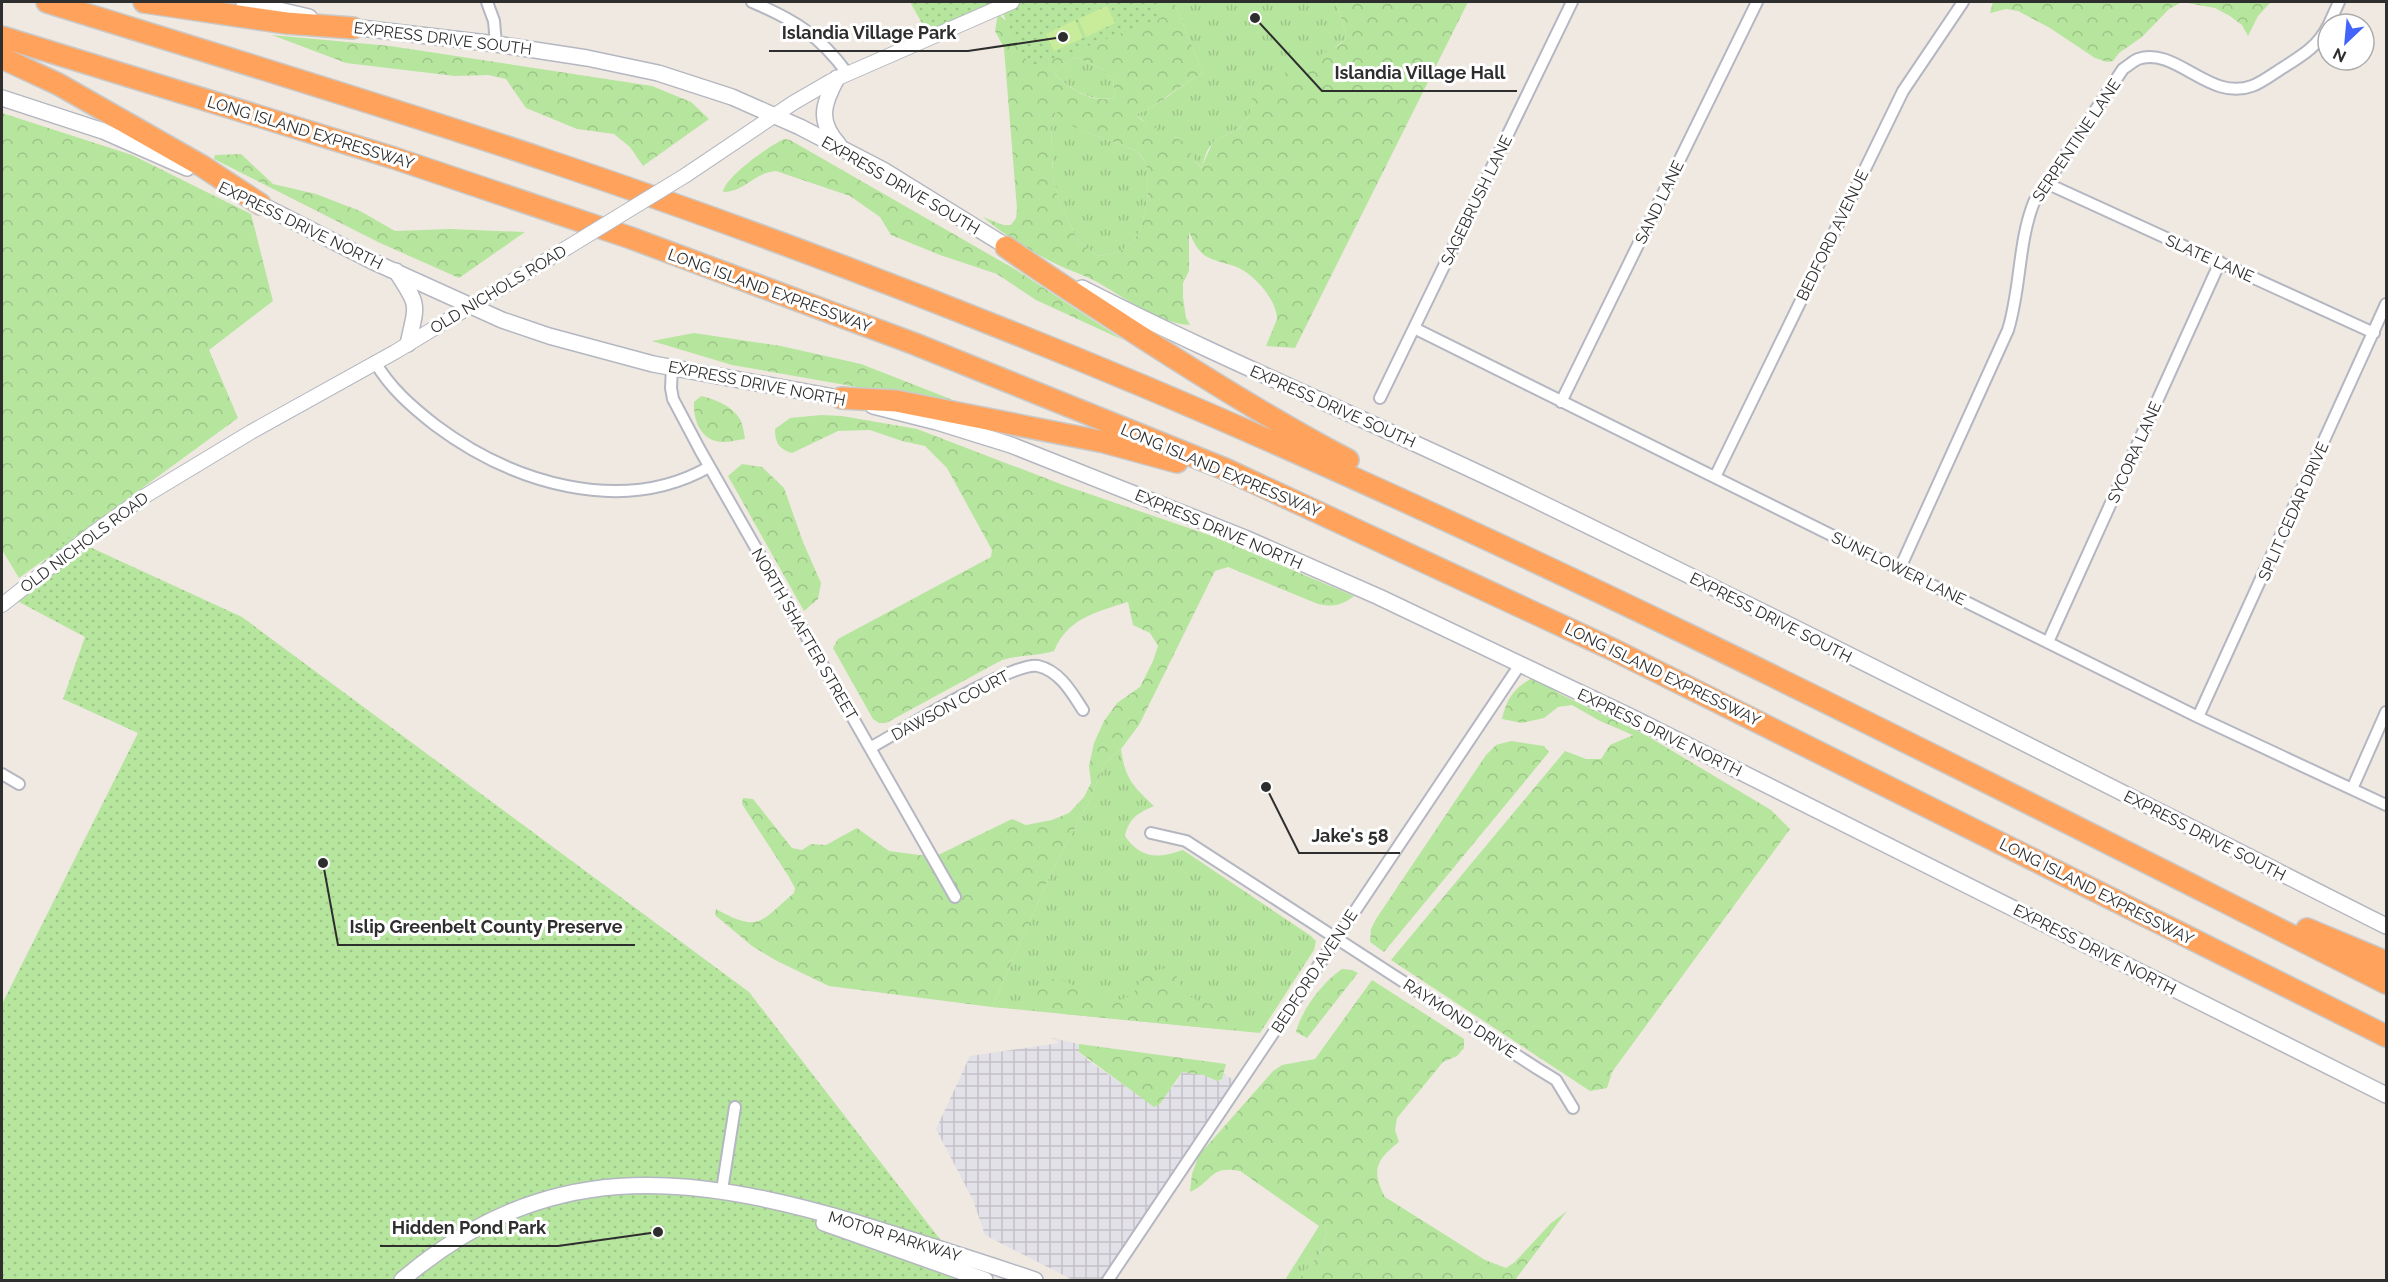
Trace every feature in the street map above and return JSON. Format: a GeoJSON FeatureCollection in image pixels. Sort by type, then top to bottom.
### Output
{"type":"FeatureCollection","features":[{"type":"Feature","properties":{"kind":"highway"},"geometry":{"type":"LineString","coordinates":[[47,2],[496,143],[781,243],[945,305],[1136,384],[1429,511],[1692,636],[2386,983]]}},
{"type":"Feature","properties":{"kind":"highway"},"geometry":{"type":"LineString","coordinates":[[144,2],[286,23],[352,28]]}},
{"type":"Feature","properties":{"kind":"highway","name":"LONG ISLAND EXPRESSWAY"},"geometry":{"type":"LineString","coordinates":[[2,37],[404,161],[631,238],[915,344],[1225,469],[1614,650],[2386,1036]]}},
{"type":"Feature","properties":{"kind":"highway"},"geometry":{"type":"LineString","coordinates":[[2,58],[58,84],[202,166],[260,204]]}},
{"type":"Feature","properties":{"kind":"highway"},"geometry":{"type":"LineString","coordinates":[[1006,247],[1046,276],[1261,412],[1335,454],[1395,483],[1429,511]]}},
{"type":"Feature","properties":{"kind":"highway"},"geometry":{"type":"LineString","coordinates":[[841,398],[896,401],[1104,442],[1180,463],[1225,469]]}},
{"type":"Feature","properties":{"kind":"highway"},"geometry":{"type":"LineString","coordinates":[[2236,908],[2274,915],[2386,962]]}},
{"type":"Feature","properties":{"kind":"main road","name":"EXPRESS DRIVE SOUTH"},"geometry":{"type":"LineString","coordinates":[[244,2],[352,28],[545,50],[636,68],[732,97],[775,115],[883,170],[1006,247],[1151,323],[1603,532],[2386,926]]}},
{"type":"Feature","properties":{"kind":"main road"},"geometry":{"type":"LineString","coordinates":[[841,147],[827,130],[824,117],[826,100],[842,76]]}},
{"type":"Feature","properties":{"kind":"main road","name":"EXPRESS DRIVE NORTH"},"geometry":{"type":"LineString","coordinates":[[2,98],[70,119],[120,138],[396,272],[502,320],[606,353],[841,398],[974,432],[1047,459],[1298,561],[1521,663],[2386,1095]]}},
{"type":"Feature","properties":{"kind":"main road"},"geometry":{"type":"LineString","coordinates":[[396,272],[415,302],[408,344]]}},
{"type":"Feature","properties":{"kind":"main road","name":"MOTOR PARKWAY"},"geometry":{"type":"LineString","coordinates":[[402,1281],[441,1250],[478,1227],[543,1199],[619,1185],[676,1185],[722,1190],[791,1204],[903,1237],[1035,1281]]}},
{"type":"Feature","properties":{"kind":"main road","name":"MOTOR PARKWAY"},"geometry":{"type":"LineString","coordinates":[[754,1196],[789,1211],[985,1281]]}},
{"type":"Feature","properties":{"kind":"street"},"geometry":{"type":"LineString","coordinates":[[487,2],[494,21],[496,44]]}},
{"type":"Feature","properties":{"kind":"street"},"geometry":{"type":"LineString","coordinates":[[752,2],[783,15],[817,37],[842,76]]}},
{"type":"Feature","properties":{"kind":"street","name":"OLD NICHOLS ROAD"},"geometry":{"type":"LineString","coordinates":[[2,605],[92,534],[145,496],[251,432],[408,344],[686,175],[775,115],[842,76],[1012,2]]}},
{"type":"Feature","properties":{"kind":"street","name":"SAGEBRUSH LANE"},"geometry":{"type":"LineString","coordinates":[[1380,398],[1572,2]]}},
{"type":"Feature","properties":{"kind":"street","name":"SAND LANE"},"geometry":{"type":"LineString","coordinates":[[1561,402],[1757,2]]}},
{"type":"Feature","properties":{"kind":"street","name":"BEDFORD AVENUE"},"geometry":{"type":"LineString","coordinates":[[1715,477],[1903,91],[1963,2]]}},
{"type":"Feature","properties":{"kind":"street","name":"SERPENTINE LANE"},"geometry":{"type":"LineString","coordinates":[[1900,568],[2008,330],[2014,310],[2027,218],[2034,202],[2124,69],[2137,59],[2147,57],[2164,59],[2215,86],[2234,88],[2252,86],[2306,54],[2316,45]]}},
{"type":"Feature","properties":{"kind":"street","name":"SLATE LANE"},"geometry":{"type":"LineString","coordinates":[[2046,183],[2374,333]]}},
{"type":"Feature","properties":{"kind":"street","name":"SYCORA LANE"},"geometry":{"type":"LineString","coordinates":[[2048,642],[2220,262]]}},
{"type":"Feature","properties":{"kind":"street","name":"SPLIT CEDAR DRIVE"},"geometry":{"type":"LineString","coordinates":[[2198,717],[2386,304]]}},
{"type":"Feature","properties":{"kind":"street","name":"SUNFLOWER LANE"},"geometry":{"type":"LineString","coordinates":[[1414,327],[2198,717],[2386,805]]}},
{"type":"Feature","properties":{"kind":"street"},"geometry":{"type":"LineString","coordinates":[[375,362],[398,393],[445,432],[482,455],[545,482],[588,489],[650,488],[690,477],[710,467]]}},
{"type":"Feature","properties":{"kind":"street","name":"NORTH SHAFTER STREET"},"geometry":{"type":"LineString","coordinates":[[672,367],[673,399],[955,897]]}},
{"type":"Feature","properties":{"kind":"street","name":"BEDFORD AVENUE"},"geometry":{"type":"LineString","coordinates":[[1108,1281],[1521,663]]}},
{"type":"Feature","properties":{"kind":"street","name":"DAWSON COURT"},"geometry":{"type":"LineString","coordinates":[[870,748],[998,677],[1022,667],[1037,666],[1053,672],[1067,686],[1083,710]]}},
{"type":"Feature","properties":{"kind":"street"},"geometry":{"type":"LineString","coordinates":[[2352,789],[2386,712]]}},
{"type":"Feature","properties":{"kind":"street"},"geometry":{"type":"LineString","coordinates":[[2,774],[20,784]]}},
{"type":"Feature","properties":{"kind":"street","name":"RAYMOND DRIVE"},"geometry":{"type":"LineString","coordinates":[[1151,833],[1186,841],[1556,1080],[1573,1108]]}},
{"type":"Feature","properties":{"kind":"street"},"geometry":{"type":"LineString","coordinates":[[722,1190],[735,1107]]}},
{"type":"Feature","properties":{"kind":"shaded area"},"geometry":{"type":"Polygon","coordinates":[[[1052,1038],[1079,1044],[1079,1052],[1089,1061],[1154,1106],[1177,1082],[1182,1072],[1204,1075],[1217,1081],[1222,1079],[1224,1074],[1237,1082],[1105,1280],[1073,1280],[985,1235],[973,1200],[936,1129],[970,1056],[1060,1043],[1052,1038]]]}},
{"type":"Feature","properties":{"kind":"green space"},"geometry":{"type":"Polygon","coordinates":[[[910,2],[1164,2],[1166,5],[1157,8],[1161,18],[1033,67],[1024,57],[1001,10],[932,41],[910,2]]]}},
{"type":"Feature","properties":{"kind":"green space"},"geometry":{"type":"Polygon","coordinates":[[[1155,2],[1174,2],[1203,73],[1136,115],[1146,123],[1181,141],[1201,168],[1213,142],[1238,129],[1248,118],[1253,105],[1252,90],[1345,40],[1346,33],[1336,2],[1468,2],[1295,348],[1266,346],[1277,319],[1273,304],[1264,289],[1239,268],[1204,255],[1195,245],[1189,232],[1189,271],[1183,283],[1183,297],[1186,318],[1190,325],[1179,324],[1155,315],[1094,280],[1058,265],[1007,236],[983,217],[1003,225],[1011,225],[1016,218],[1004,48],[995,31],[998,14],[1017,30],[1155,2]],[[1075,57],[1055,71],[1056,75],[1075,90],[1091,97],[1107,99],[1115,97],[1113,79],[1100,68],[1075,57]],[[1056,111],[1051,127],[1053,177],[1058,198],[1078,241],[1097,256],[1120,251],[1132,243],[1137,236],[1144,217],[1148,184],[1145,163],[1135,150],[1078,129],[1061,120],[1056,111]]]}},
{"type":"Feature","properties":{"kind":"green space"},"geometry":{"type":"Polygon","coordinates":[[[1174,2],[1336,2],[1346,33],[1345,40],[1253,105],[1248,118],[1238,129],[1213,142],[1201,168],[1176,137],[1152,128],[1135,114],[1153,106],[1203,73],[1174,2]]]}},
{"type":"Feature","properties":{"kind":"green space"},"geometry":{"type":"Polygon","coordinates":[[[1993,2],[2182,2],[2169,9],[2142,37],[2119,53],[2113,61],[2107,62],[2095,58],[2050,28],[2018,11],[2006,9],[1990,13],[1993,2]]]}},
{"type":"Feature","properties":{"kind":"green space"},"geometry":{"type":"Polygon","coordinates":[[[2182,2],[2271,2],[2258,16],[2248,36],[2242,25],[2215,8],[2182,2]]]}},
{"type":"Feature","properties":{"kind":"green space"},"geometry":{"type":"Polygon","coordinates":[[[1107,6],[1115,23],[1086,37],[1078,19],[1107,6]]]}},
{"type":"Feature","properties":{"kind":"green space"},"geometry":{"type":"Polygon","coordinates":[[[1075,20],[1083,38],[1054,51],[1046,34],[1075,20]]]}},
{"type":"Feature","properties":{"kind":"green space"},"geometry":{"type":"Polygon","coordinates":[[[272,35],[390,46],[652,86],[691,102],[709,119],[643,166],[630,147],[614,134],[577,129],[526,108],[506,79],[488,75],[455,76],[346,63],[272,35]]]}},
{"type":"Feature","properties":{"kind":"green space"},"geometry":{"type":"Polygon","coordinates":[[[1075,57],[1100,68],[1113,79],[1115,97],[1107,99],[1091,97],[1068,85],[1056,75],[1055,71],[1075,57]]]}},
{"type":"Feature","properties":{"kind":"green space"},"geometry":{"type":"Polygon","coordinates":[[[1056,111],[1078,129],[1135,150],[1145,163],[1148,184],[1144,217],[1137,236],[1132,243],[1120,251],[1097,256],[1078,241],[1058,198],[1053,177],[1051,127],[1056,111]]]}},
{"type":"Feature","properties":{"kind":"green space"},"geometry":{"type":"Polygon","coordinates":[[[2,113],[132,155],[251,214],[273,301],[209,350],[238,418],[19,578],[2,550],[2,113]]]}},
{"type":"Feature","properties":{"kind":"green space"},"geometry":{"type":"Polygon","coordinates":[[[784,139],[790,140],[1018,271],[1123,340],[1036,300],[997,274],[940,255],[891,235],[880,217],[850,196],[776,171],[762,175],[738,189],[723,192],[739,170],[784,139]]]}},
{"type":"Feature","properties":{"kind":"green space"},"geometry":{"type":"Polygon","coordinates":[[[241,154],[273,184],[316,194],[360,211],[395,231],[450,229],[525,232],[459,278],[378,242],[214,159],[215,155],[241,154]]]}},
{"type":"Feature","properties":{"kind":"green space"},"geometry":{"type":"Polygon","coordinates":[[[694,333],[781,346],[861,364],[971,407],[732,365],[652,341],[694,333]]]}},
{"type":"Feature","properties":{"kind":"green space"},"geometry":{"type":"Polygon","coordinates":[[[701,396],[717,401],[737,414],[745,439],[719,442],[705,435],[698,426],[694,408],[694,402],[701,396]]]}},
{"type":"Feature","properties":{"kind":"green space"},"geometry":{"type":"Polygon","coordinates":[[[821,415],[842,416],[917,429],[1066,486],[1212,536],[1354,596],[1337,605],[1318,604],[1228,567],[1215,571],[1139,725],[1121,749],[1105,763],[1088,804],[1051,873],[992,1007],[829,986],[752,946],[715,915],[716,909],[742,921],[758,921],[774,911],[794,893],[795,888],[789,877],[742,804],[743,798],[753,799],[792,848],[802,850],[811,844],[826,845],[857,828],[889,851],[934,857],[1012,819],[1026,825],[1052,820],[1069,813],[1084,797],[1091,783],[1089,766],[1094,743],[1104,721],[1117,703],[1140,687],[1158,646],[1150,633],[1133,625],[1128,602],[1084,618],[1067,631],[1054,651],[1002,660],[886,723],[879,723],[873,719],[833,648],[838,639],[991,557],[992,550],[947,468],[925,446],[870,430],[838,431],[792,453],[779,445],[775,429],[790,418],[821,415]]]}},
{"type":"Feature","properties":{"kind":"green space"},"geometry":{"type":"Polygon","coordinates":[[[742,464],[762,467],[784,488],[803,542],[821,583],[818,599],[804,611],[728,476],[742,464]]]}},
{"type":"Feature","properties":{"kind":"green space"},"geometry":{"type":"Polygon","coordinates":[[[68,537],[242,617],[749,992],[946,1247],[788,1211],[985,1280],[2,1280],[2,1004],[138,733],[63,699],[85,637],[6,595],[29,576],[68,537]]]}},
{"type":"Feature","properties":{"kind":"green space"},"geometry":{"type":"Polygon","coordinates":[[[1535,676],[1560,694],[1644,734],[1771,810],[1790,829],[1612,1072],[1607,1088],[1590,1091],[1391,960],[1565,751],[1586,759],[1601,759],[1610,745],[1633,735],[1600,721],[1572,705],[1558,707],[1544,718],[1522,723],[1502,719],[1513,693],[1535,676]]]}},
{"type":"Feature","properties":{"kind":"green space"},"geometry":{"type":"Polygon","coordinates":[[[1511,741],[1544,746],[1549,752],[1384,952],[1370,942],[1371,929],[1376,919],[1486,755],[1496,745],[1511,741]]]}},
{"type":"Feature","properties":{"kind":"green space"},"geometry":{"type":"Polygon","coordinates":[[[1121,749],[1125,768],[1131,781],[1154,806],[1132,820],[1125,836],[1131,844],[1144,853],[1158,856],[1183,850],[1316,941],[1314,950],[1260,1033],[992,1007],[1051,873],[1088,804],[1105,763],[1121,749]]]}},
{"type":"Feature","properties":{"kind":"green space"},"geometry":{"type":"Polygon","coordinates":[[[1166,968],[1175,975],[1191,997],[1220,1006],[1225,1012],[1248,1025],[1230,1030],[1064,1014],[1047,1010],[1032,1002],[1035,989],[1053,979],[1066,982],[1101,999],[1122,999],[1132,994],[1146,973],[1166,968]]]}},
{"type":"Feature","properties":{"kind":"green space"},"geometry":{"type":"Polygon","coordinates":[[[1342,969],[1358,973],[1307,1038],[1296,1032],[1303,1014],[1314,997],[1342,969]]]}},
{"type":"Feature","properties":{"kind":"green space"},"geometry":{"type":"Polygon","coordinates":[[[1372,980],[1464,1039],[1464,1048],[1457,1056],[1443,1062],[1397,1118],[1395,1130],[1399,1142],[1385,1154],[1377,1172],[1385,1197],[1485,1260],[1506,1268],[1515,1262],[1551,1223],[1567,1211],[1515,1280],[1298,1280],[1320,1253],[1327,1232],[1324,1226],[1319,1226],[1240,1171],[1217,1172],[1190,1192],[1192,1174],[1199,1155],[1273,1071],[1282,1065],[1315,1059],[1372,980]]]}},
{"type":"Feature","properties":{"kind":"green space"},"geometry":{"type":"Polygon","coordinates":[[[1079,1044],[1226,1064],[1222,1079],[1217,1081],[1204,1075],[1182,1072],[1160,1104],[1154,1107],[1079,1052],[1079,1044]]]}},
{"type":"Feature","properties":{"kind":"green space"},"geometry":{"type":"Polygon","coordinates":[[[1319,1226],[1324,1226],[1327,1232],[1320,1253],[1298,1280],[1285,1280],[1319,1226]]]}},
{"type":"Feature","properties":{"kind":"place","name":"Islandia Village Hall"},"geometry":{"type":"Point","coordinates":[1255,18]}},
{"type":"Feature","properties":{"kind":"place","name":"Islandia Village Park"},"geometry":{"type":"Point","coordinates":[1063,37]}},
{"type":"Feature","properties":{"kind":"place","name":"Jake's 58"},"geometry":{"type":"Point","coordinates":[1266,787]}},
{"type":"Feature","properties":{"kind":"place","name":"Islip Greenbelt County Preserve"},"geometry":{"type":"Point","coordinates":[323,863]}},
{"type":"Feature","properties":{"kind":"place","name":"Hidden Pond Park"},"geometry":{"type":"Point","coordinates":[658,1232]}}]}
